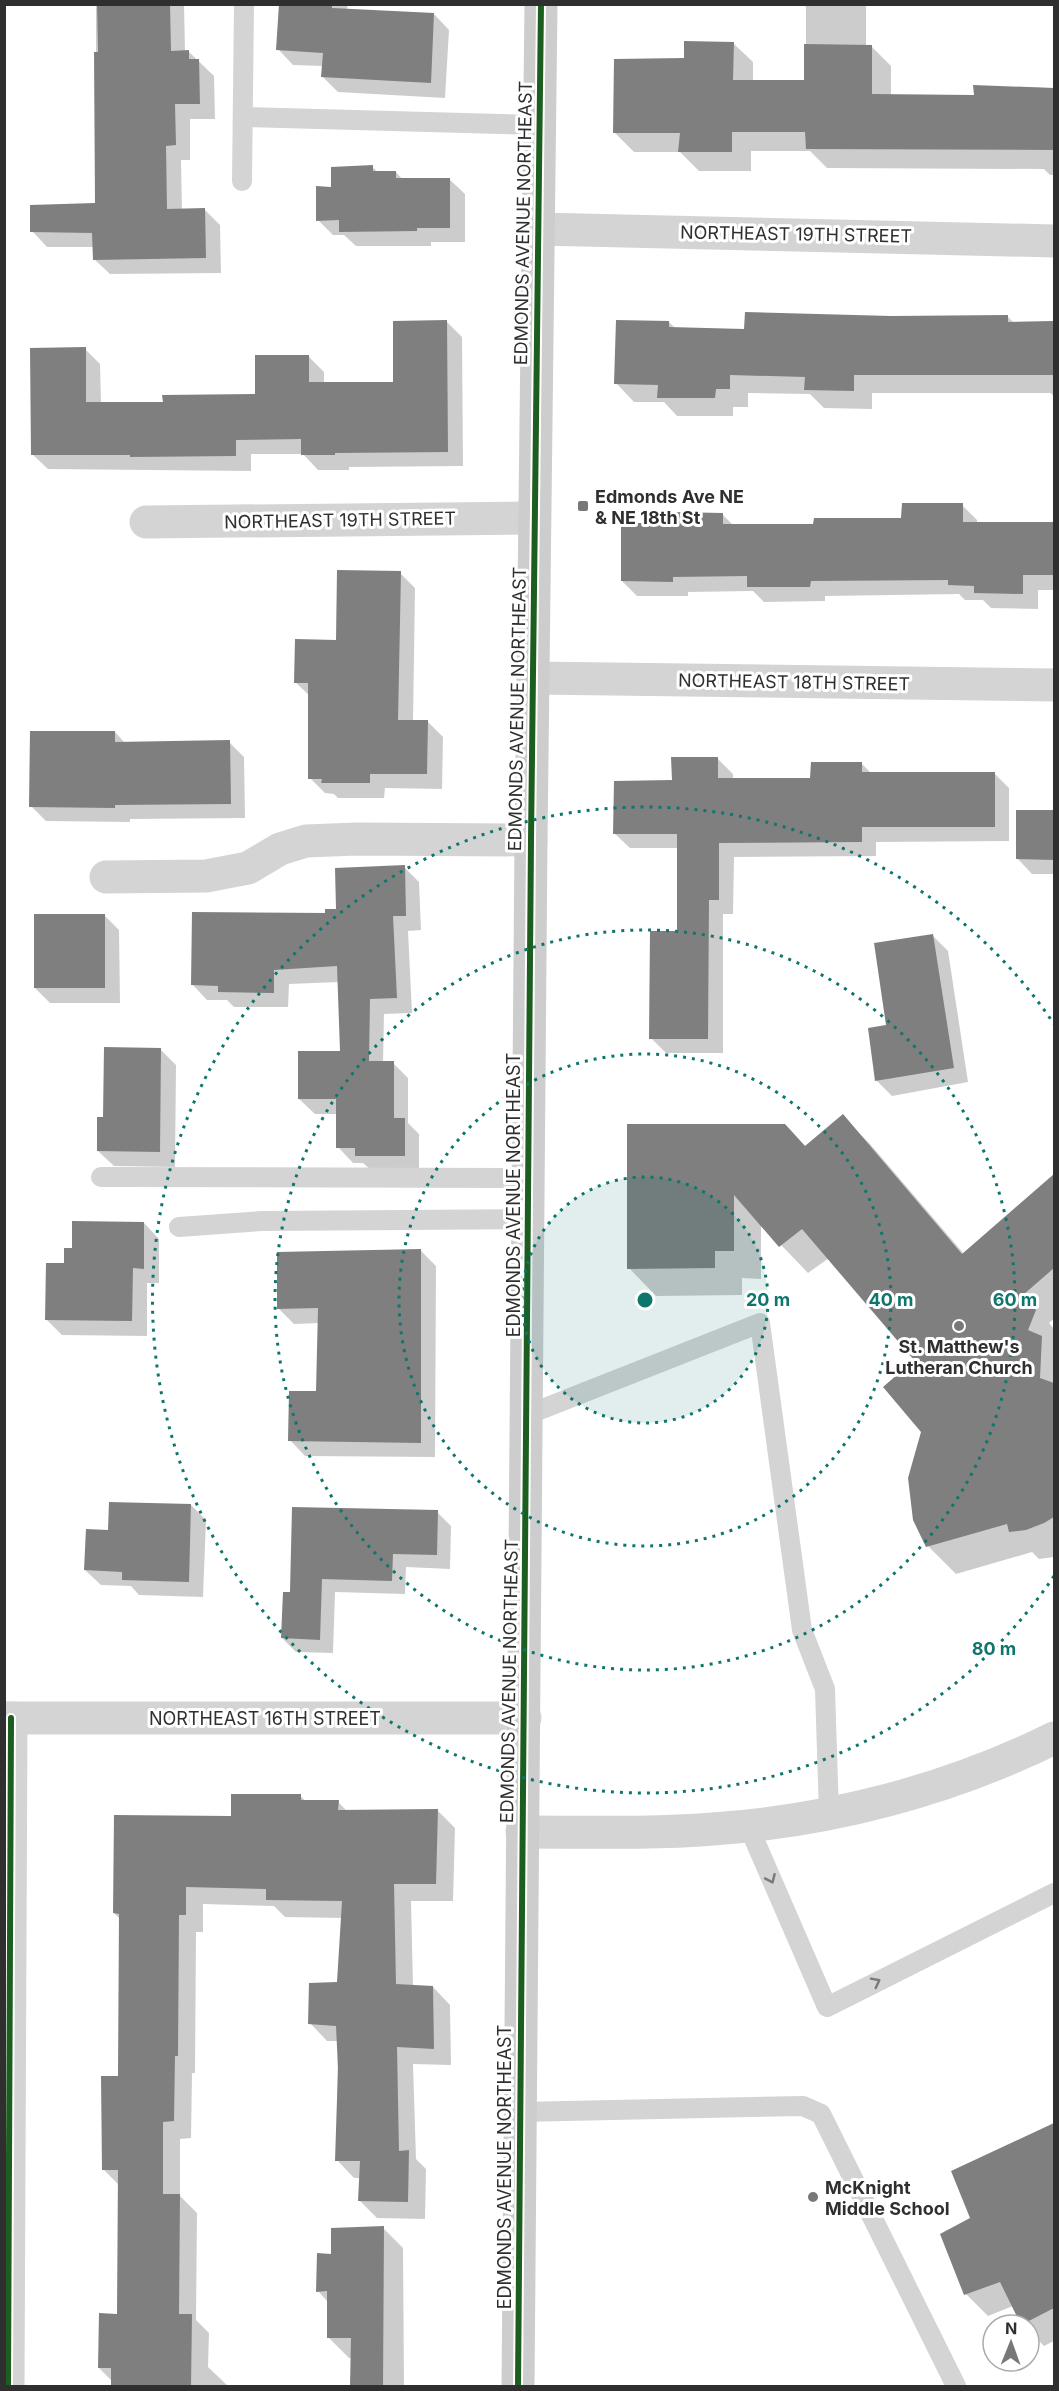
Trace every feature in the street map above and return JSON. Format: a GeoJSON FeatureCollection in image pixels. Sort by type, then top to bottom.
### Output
{"type":"FeatureCollection","features":[{"type":"Feature","properties":{"kind":"street","name":"EDMONDS AVENUE NORTHEAST"},"geometry":{"type":"LineString","coordinates":[[518,2386],[534,518],[541,4]]}},
{"type":"Feature","properties":{"kind":"street","name":"NORTHEAST 19TH STREET"},"geometry":{"type":"LineString","coordinates":[[538,229],[1054,241]]}},
{"type":"Feature","properties":{"kind":"street","name":"NORTHEAST 19TH STREET"},"geometry":{"type":"LineString","coordinates":[[146,522],[534,518]]}},
{"type":"Feature","properties":{"kind":"street","name":"NORTHEAST 18TH STREET"},"geometry":{"type":"LineString","coordinates":[[533,678],[1054,686]]}},
{"type":"Feature","properties":{"kind":"street"},"geometry":{"type":"LineString","coordinates":[[106,877],[206,876],[248,868],[280,849],[306,841],[531,840]]}},
{"type":"Feature","properties":{"kind":"street"},"geometry":{"type":"LineString","coordinates":[[8,1718],[8,2386]]}},
{"type":"Feature","properties":{"kind":"street","name":"NORTHEAST 16TH STREET"},"geometry":{"type":"LineString","coordinates":[[8,1718],[525,1718]]}},
{"type":"Feature","properties":{"kind":"street"},"geometry":{"type":"LineString","coordinates":[[522,1832],[713,1829],[829,1814],[926,1789],[1026,1752],[1054,1738]]}},
{"type":"Feature","properties":{"kind":"lane"},"geometry":{"type":"LineString","coordinates":[[242,181],[244,4]]}},
{"type":"Feature","properties":{"kind":"lane"},"geometry":{"type":"LineString","coordinates":[[243,117],[540,125]]}},
{"type":"Feature","properties":{"kind":"lane"},"geometry":{"type":"LineString","coordinates":[[101,1177],[529,1178]]}},
{"type":"Feature","properties":{"kind":"lane"},"geometry":{"type":"LineString","coordinates":[[179,1227],[262,1221],[528,1219]]}},
{"type":"Feature","properties":{"kind":"lane"},"geometry":{"type":"LineString","coordinates":[[527,1415],[760,1323],[802,1630],[825,1689],[829,1814]]}},
{"type":"Feature","properties":{"kind":"lane"},"geometry":{"type":"LineString","coordinates":[[748,1825],[827,2007],[1054,1893]]}},
{"type":"Feature","properties":{"kind":"lane"},"geometry":{"type":"LineString","coordinates":[[520,2112],[803,2106],[821,2114],[956,2386]]}},
{"type":"Feature","properties":{"kind":"building"},"geometry":{"type":"Polygon","coordinates":[[[97,4],[170,4],[171,51],[189,50],[189,59],[199,59],[200,104],[175,104],[176,145],[166,146],[167,209],[205,208],[206,258],[93,260],[92,233],[30,232],[30,205],[95,203],[94,52],[98,52],[97,4]]]}},
{"type":"Feature","properties":{"kind":"building"},"geometry":{"type":"Polygon","coordinates":[[[279,4],[332,4],[332,8],[434,13],[431,83],[321,77],[323,53],[276,50],[279,4]]]}},
{"type":"Feature","properties":{"kind":"building"},"geometry":{"type":"Polygon","coordinates":[[[684,41],[734,42],[733,80],[804,80],[804,44],[872,45],[872,94],[974,95],[973,85],[1054,88],[1054,150],[806,149],[805,132],[732,132],[732,152],[678,152],[680,133],[613,133],[614,59],[684,58],[684,41]]]}},
{"type":"Feature","properties":{"kind":"building"},"geometry":{"type":"Polygon","coordinates":[[[373,165],[373,171],[396,171],[396,178],[450,178],[450,228],[417,228],[417,231],[339,232],[339,220],[316,221],[316,186],[331,187],[331,167],[373,165]]]}},
{"type":"Feature","properties":{"kind":"building"},"geometry":{"type":"Polygon","coordinates":[[[745,312],[891,316],[1008,315],[1008,322],[1054,321],[1054,375],[854,375],[854,391],[804,390],[805,377],[730,375],[730,389],[716,389],[715,398],[657,398],[658,385],[614,384],[616,320],[669,321],[669,327],[744,329],[745,312]]]}},
{"type":"Feature","properties":{"kind":"building"},"geometry":{"type":"Polygon","coordinates":[[[447,320],[448,452],[301,455],[301,439],[236,440],[236,456],[31,455],[30,348],[86,347],[86,402],[163,402],[162,395],[255,394],[255,355],[309,355],[309,382],[393,382],[393,321],[447,320]]]}},
{"type":"Feature","properties":{"kind":"building"},"geometry":{"type":"Polygon","coordinates":[[[902,503],[963,503],[963,522],[1054,522],[1054,575],[1023,575],[1023,594],[974,593],[974,586],[948,585],[948,580],[811,581],[810,587],[747,587],[747,576],[673,577],[673,582],[621,581],[621,523],[671,523],[672,512],[723,513],[723,524],[813,524],[814,518],[901,518],[902,503]]]}},
{"type":"Feature","properties":{"kind":"building"},"geometry":{"type":"Polygon","coordinates":[[[337,570],[401,571],[398,720],[428,720],[427,774],[370,774],[370,783],[321,783],[322,779],[308,779],[308,683],[294,683],[295,639],[336,640],[337,570]]]}},
{"type":"Feature","properties":{"kind":"building"},"geometry":{"type":"Polygon","coordinates":[[[30,731],[115,731],[115,742],[230,740],[231,804],[115,805],[115,808],[29,807],[30,731]]]}},
{"type":"Feature","properties":{"kind":"building"},"geometry":{"type":"Polygon","coordinates":[[[671,757],[718,757],[718,778],[810,778],[811,762],[862,762],[862,772],[995,772],[995,827],[862,827],[862,842],[719,843],[719,900],[709,900],[708,1039],[649,1039],[650,931],[677,931],[677,834],[613,834],[614,781],[672,780],[671,757]]]}},
{"type":"Feature","properties":{"kind":"building"},"geometry":{"type":"Polygon","coordinates":[[[1016,810],[1054,810],[1054,860],[1016,859],[1016,810]]]}},
{"type":"Feature","properties":{"kind":"building"},"geometry":{"type":"Polygon","coordinates":[[[405,865],[406,916],[393,916],[397,998],[370,999],[369,1061],[394,1061],[394,1118],[405,1118],[405,1156],[355,1156],[355,1148],[336,1148],[336,1099],[298,1099],[298,1051],[340,1051],[337,966],[274,970],[274,993],[218,992],[218,986],[191,985],[192,912],[325,913],[325,909],[336,909],[335,868],[405,865]]]}},
{"type":"Feature","properties":{"kind":"building"},"geometry":{"type":"Polygon","coordinates":[[[34,914],[105,914],[105,988],[34,988],[34,914]]]}},
{"type":"Feature","properties":{"kind":"building"},"geometry":{"type":"Polygon","coordinates":[[[933,934],[954,1068],[875,1081],[868,1028],[886,1025],[874,943],[933,934]]]}},
{"type":"Feature","properties":{"kind":"building"},"geometry":{"type":"Polygon","coordinates":[[[104,1047],[161,1048],[160,1152],[97,1151],[97,1117],[103,1117],[104,1047]]]}},
{"type":"Feature","properties":{"kind":"building","name":"St. Matthew's Lutheran Church"},"geometry":{"type":"Polygon","coordinates":[[[843,1114],[962,1254],[1054,1174],[1054,1268],[1023,1295],[1036,1310],[1028,1330],[1042,1336],[1040,1378],[1054,1383],[1054,1517],[1044,1523],[1026,1530],[1009,1532],[1007,1524],[926,1547],[913,1520],[908,1478],[921,1432],[883,1387],[914,1360],[802,1229],[779,1247],[734,1195],[734,1251],[715,1251],[715,1268],[627,1269],[627,1124],[785,1124],[805,1146],[843,1114]]]}},
{"type":"Feature","properties":{"kind":"building"},"geometry":{"type":"Polygon","coordinates":[[[72,1221],[144,1222],[144,1269],[133,1268],[132,1321],[45,1320],[46,1263],[64,1263],[64,1248],[72,1248],[72,1221]]]}},
{"type":"Feature","properties":{"kind":"building"},"geometry":{"type":"Polygon","coordinates":[[[421,1249],[421,1443],[288,1441],[289,1391],[316,1391],[318,1308],[277,1309],[277,1252],[421,1249]]]}},
{"type":"Feature","properties":{"kind":"building"},"geometry":{"type":"Polygon","coordinates":[[[109,1502],[191,1504],[189,1582],[122,1580],[122,1572],[84,1570],[86,1529],[108,1530],[109,1502]]]}},
{"type":"Feature","properties":{"kind":"building"},"geometry":{"type":"Polygon","coordinates":[[[292,1507],[438,1510],[437,1555],[393,1554],[392,1581],[322,1579],[320,1640],[281,1638],[283,1592],[290,1592],[292,1507]]]}},
{"type":"Feature","properties":{"kind":"building"},"geometry":{"type":"Polygon","coordinates":[[[231,1794],[301,1794],[301,1800],[339,1800],[338,1810],[438,1809],[436,1884],[394,1884],[396,1984],[433,1986],[434,2049],[397,2047],[399,2151],[409,2150],[408,2202],[358,2201],[360,2161],[335,2161],[338,2068],[336,2026],[308,2024],[309,1983],[337,1982],[342,1901],[266,1900],[266,1889],[186,1887],[186,1915],[179,1915],[178,2056],[175,2056],[174,2121],[163,2122],[163,2194],[180,2194],[179,2314],[192,2314],[191,2386],[111,2386],[111,2368],[98,2368],[99,2313],[117,2314],[118,2170],[102,2170],[101,2076],[118,2076],[119,1914],[113,1913],[114,1815],[231,1816],[231,1794]]]}},
{"type":"Feature","properties":{"kind":"building"},"geometry":{"type":"Polygon","coordinates":[[[1054,2123],[1054,2308],[1041,2315],[1015,2313],[1000,2282],[964,2295],[940,2234],[970,2218],[951,2171],[1054,2123]]]}},
{"type":"Feature","properties":{"kind":"building"},"geometry":{"type":"Polygon","coordinates":[[[384,2226],[383,2386],[350,2386],[351,2338],[327,2338],[327,2291],[316,2292],[317,2253],[331,2254],[331,2228],[384,2226]]]}},
{"type":"Feature","properties":{"kind":"cycle path"},"geometry":{"type":"LineString","coordinates":[[518,2386],[531,840],[541,4]]}},
{"type":"Feature","properties":{"kind":"cycle path"},"geometry":{"type":"LineString","coordinates":[[8,2386],[11,1718]]}},
{"type":"Feature","properties":{"kind":"place","name":"Edmonds Ave NE & NE 18th St"},"geometry":{"type":"Point","coordinates":[583,506]}},
{"type":"Feature","properties":{"kind":"place","name":"St. Matthew's Lutheran Church"},"geometry":{"type":"Point","coordinates":[959,1326]}},
{"type":"Feature","properties":{"kind":"place","name":"McKnight Middle School"},"geometry":{"type":"Point","coordinates":[813,2197]}}]}
